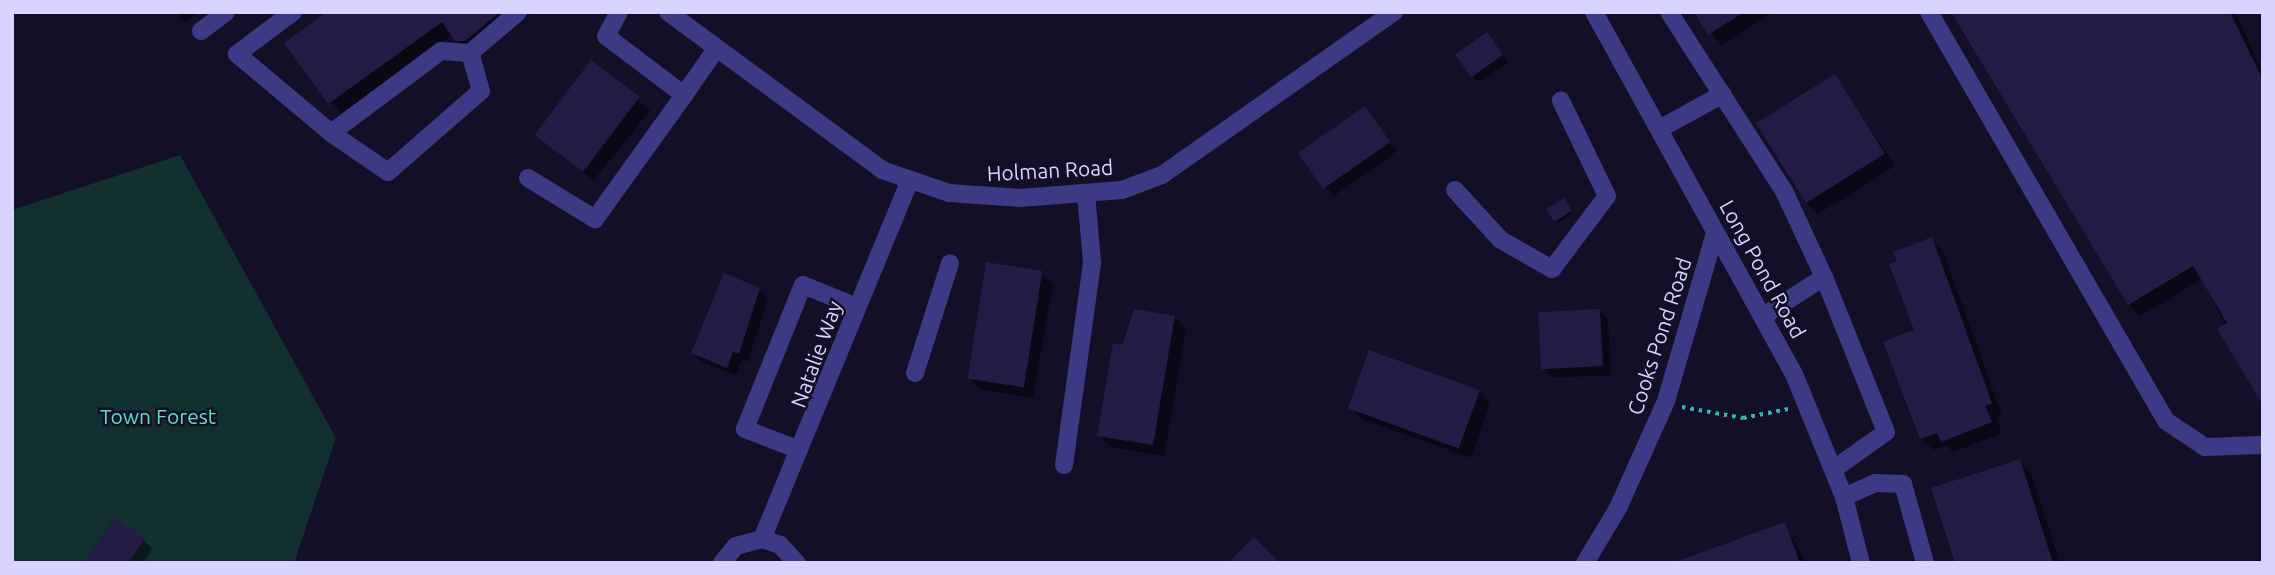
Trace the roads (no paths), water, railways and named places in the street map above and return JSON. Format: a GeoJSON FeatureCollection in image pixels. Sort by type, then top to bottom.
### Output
{"type":"FeatureCollection","features":[{"type":"Feature","properties":{"kind":"street"},"geometry":{"type":"LineString","coordinates":[[201,30],[226,12]]}},
{"type":"Feature","properties":{"kind":"street"},"geometry":{"type":"LineString","coordinates":[[293,12],[237,54],[331,133],[388,172],[481,91],[471,53]]}},
{"type":"Feature","properties":{"kind":"street"},"geometry":{"type":"LineString","coordinates":[[331,133],[441,51],[471,53],[518,12]]}},
{"type":"Feature","properties":{"kind":"street"},"geometry":{"type":"LineString","coordinates":[[619,12],[606,36],[684,94]]}},
{"type":"Feature","properties":{"kind":"street","name":"Holman Road"},"geometry":{"type":"LineString","coordinates":[[668,12],[831,137],[909,182],[986,197],[1086,194],[1161,175],[1394,12]]}},
{"type":"Feature","properties":{"kind":"street","name":"Long Pond Road"},"geometry":{"type":"LineString","coordinates":[[1594,12],[1663,127],[1715,233],[1765,315],[1834,469],[1861,563]]}},
{"type":"Feature","properties":{"kind":"street"},"geometry":{"type":"LineString","coordinates":[[1669,12],[1784,191],[1824,277],[1886,432],[1834,469]]}},
{"type":"Feature","properties":{"kind":"street"},"geometry":{"type":"LineString","coordinates":[[1929,12],[2166,421],[2206,447],[2263,445]]}},
{"type":"Feature","properties":{"kind":"street"},"geometry":{"type":"LineString","coordinates":[[528,178],[595,219],[716,49]]}},
{"type":"Feature","properties":{"kind":"street"},"geometry":{"type":"LineString","coordinates":[[1663,127],[1723,94]]}},
{"type":"Feature","properties":{"kind":"street"},"geometry":{"type":"LineString","coordinates":[[1455,190],[1500,240],[1552,269],[1607,196],[1561,101]]}},
{"type":"Feature","properties":{"kind":"street","name":"Natalie Way"},"geometry":{"type":"LineString","coordinates":[[762,539],[797,449],[813,426],[857,307],[909,182]]}},
{"type":"Feature","properties":{"kind":"street"},"geometry":{"type":"LineString","coordinates":[[1064,465],[1092,262],[1086,194]]}},
{"type":"Feature","properties":{"kind":"street","name":"Cooks Pond Road"},"geometry":{"type":"LineString","coordinates":[[1585,563],[1618,508],[1666,401],[1715,233]]}},
{"type":"Feature","properties":{"kind":"street"},"geometry":{"type":"LineString","coordinates":[[915,373],[950,262]]}},
{"type":"Feature","properties":{"kind":"street"},"geometry":{"type":"LineString","coordinates":[[1765,315],[1824,277]]}},
{"type":"Feature","properties":{"kind":"street"},"geometry":{"type":"LineString","coordinates":[[797,449],[745,429],[803,285],[857,307]]}},
{"type":"Feature","properties":{"kind":"street"},"geometry":{"type":"LineString","coordinates":[[1844,497],[1876,483],[1903,484],[1925,563]]}},
{"type":"Feature","properties":{"kind":"street"},"geometry":{"type":"LineString","coordinates":[[722,563],[736,546],[762,539],[780,545],[797,563]]}},
{"type":"Feature","properties":{"kind":"park label","name":"Town Forest"},"geometry":{"type":"Point","coordinates":[158,416]}}]}
